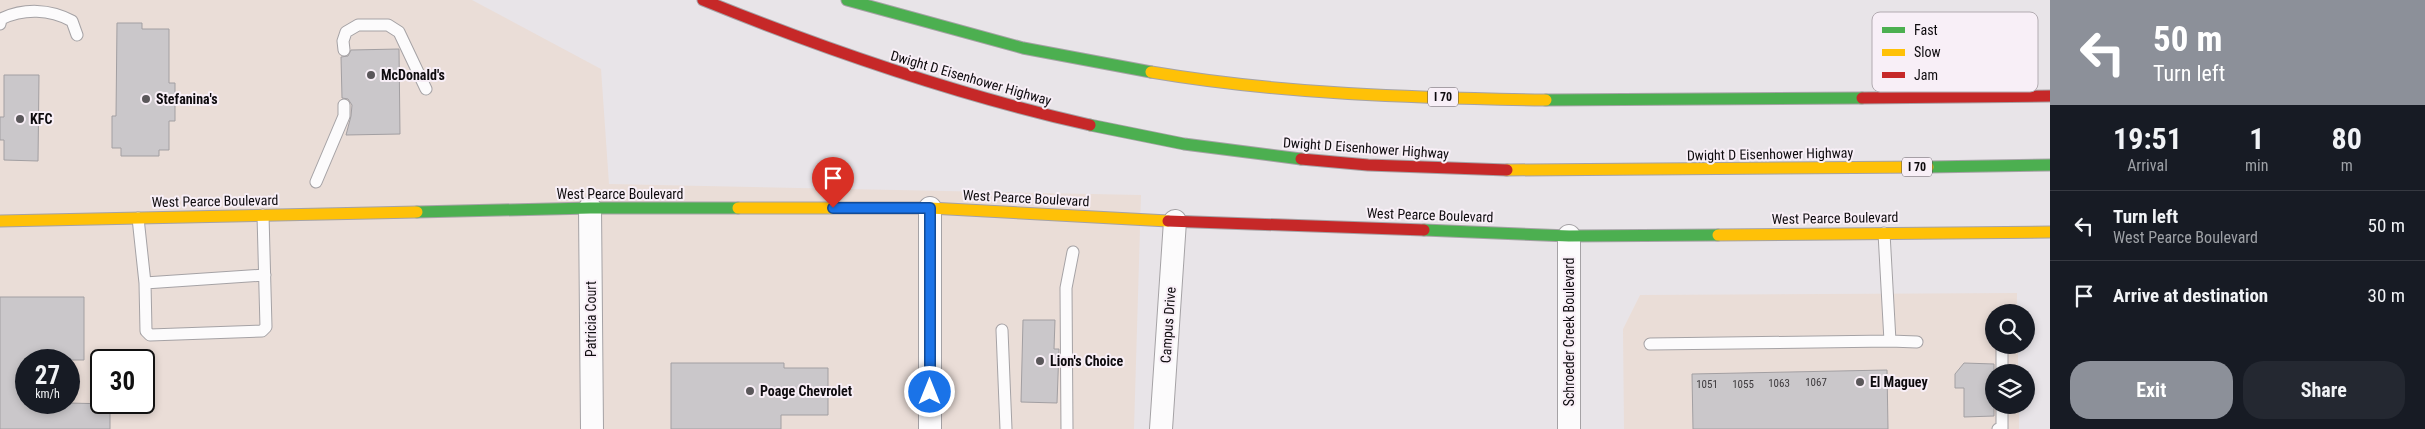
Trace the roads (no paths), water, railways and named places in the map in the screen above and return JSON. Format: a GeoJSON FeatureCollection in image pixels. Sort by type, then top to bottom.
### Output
{"type":"FeatureCollection","features":[{"type":"Feature","properties":{"kind":"main road","name":"Dwight D Eisenhower Highway"},"geometry":{"type":"LineString","coordinates":[[703,0],[853,59],[1016,108],[1186,144],[1271,156],[1357,164],[1487,171],[2050,165]]}},
{"type":"Feature","properties":{"kind":"main road","name":"I 70"},"geometry":{"type":"LineString","coordinates":[[846,0],[997,42],[1083,60],[1246,84],[1323,91],[1471,99],[1558,100],[2050,96]]}},
{"type":"Feature","properties":{"kind":"main road","name":"West Pearce Boulevard"},"geometry":{"type":"LineString","coordinates":[[0,221],[590,208],[930,208],[1175,221],[1569,236],[2050,232]]}},
{"type":"Feature","properties":{"kind":"street","name":"Patricia Court"},"geometry":{"type":"LineString","coordinates":[[590,208],[592,429]]}},
{"type":"Feature","properties":{"kind":"street"},"geometry":{"type":"LineString","coordinates":[[930,208],[930,429]]}},
{"type":"Feature","properties":{"kind":"street","name":"Campus Drive"},"geometry":{"type":"LineString","coordinates":[[1161,429],[1175,221]]}},
{"type":"Feature","properties":{"kind":"street","name":"Schroeder Creek Boulevard"},"geometry":{"type":"LineString","coordinates":[[1569,236],[1569,429]]}},
{"type":"Feature","properties":{"kind":"lane"},"geometry":{"type":"LineString","coordinates":[[0,24],[1,19],[15,12],[56,12],[72,21],[77,35]]}},
{"type":"Feature","properties":{"kind":"lane"},"geometry":{"type":"LineString","coordinates":[[344,50],[343,41],[346,32],[358,24],[388,24],[399,32],[426,89]]}},
{"type":"Feature","properties":{"kind":"lane"},"geometry":{"type":"LineString","coordinates":[[316,182],[344,116],[344,105]]}},
{"type":"Feature","properties":{"kind":"lane"},"geometry":{"type":"LineString","coordinates":[[138,218],[145,283],[146,331],[150,335],[262,331],[266,327],[264,215]]}},
{"type":"Feature","properties":{"kind":"lane"},"geometry":{"type":"LineString","coordinates":[[1884,233],[1890,341]]}},
{"type":"Feature","properties":{"kind":"lane"},"geometry":{"type":"LineString","coordinates":[[1066,429],[1066,288],[1073,252]]}},
{"type":"Feature","properties":{"kind":"lane"},"geometry":{"type":"LineString","coordinates":[[145,283],[265,275]]}},
{"type":"Feature","properties":{"kind":"lane"},"geometry":{"type":"LineString","coordinates":[[1002,330],[1006,429]]}},
{"type":"Feature","properties":{"kind":"lane"},"geometry":{"type":"LineString","coordinates":[[1650,344],[1917,342]]}},
{"type":"Feature","properties":{"kind":"lane"},"geometry":{"type":"LineString","coordinates":[[1998,429],[2002,428],[2002,414]]}},
{"type":"Feature","properties":{"kind":"place","name":"McDonald's"},"geometry":{"type":"Point","coordinates":[371,75]}},
{"type":"Feature","properties":{"kind":"place","name":"Stefanina's"},"geometry":{"type":"Point","coordinates":[146,99]}},
{"type":"Feature","properties":{"kind":"place","name":"KFC"},"geometry":{"type":"Point","coordinates":[20,119]}},
{"type":"Feature","properties":{"kind":"place","name":"Lion's Choice"},"geometry":{"type":"Point","coordinates":[1040,361]}},
{"type":"Feature","properties":{"kind":"place","name":"El Maguey"},"geometry":{"type":"Point","coordinates":[1860,382]}},
{"type":"Feature","properties":{"kind":"place","name":"Poage Chevrolet"},"geometry":{"type":"Point","coordinates":[750,391]}}]}
